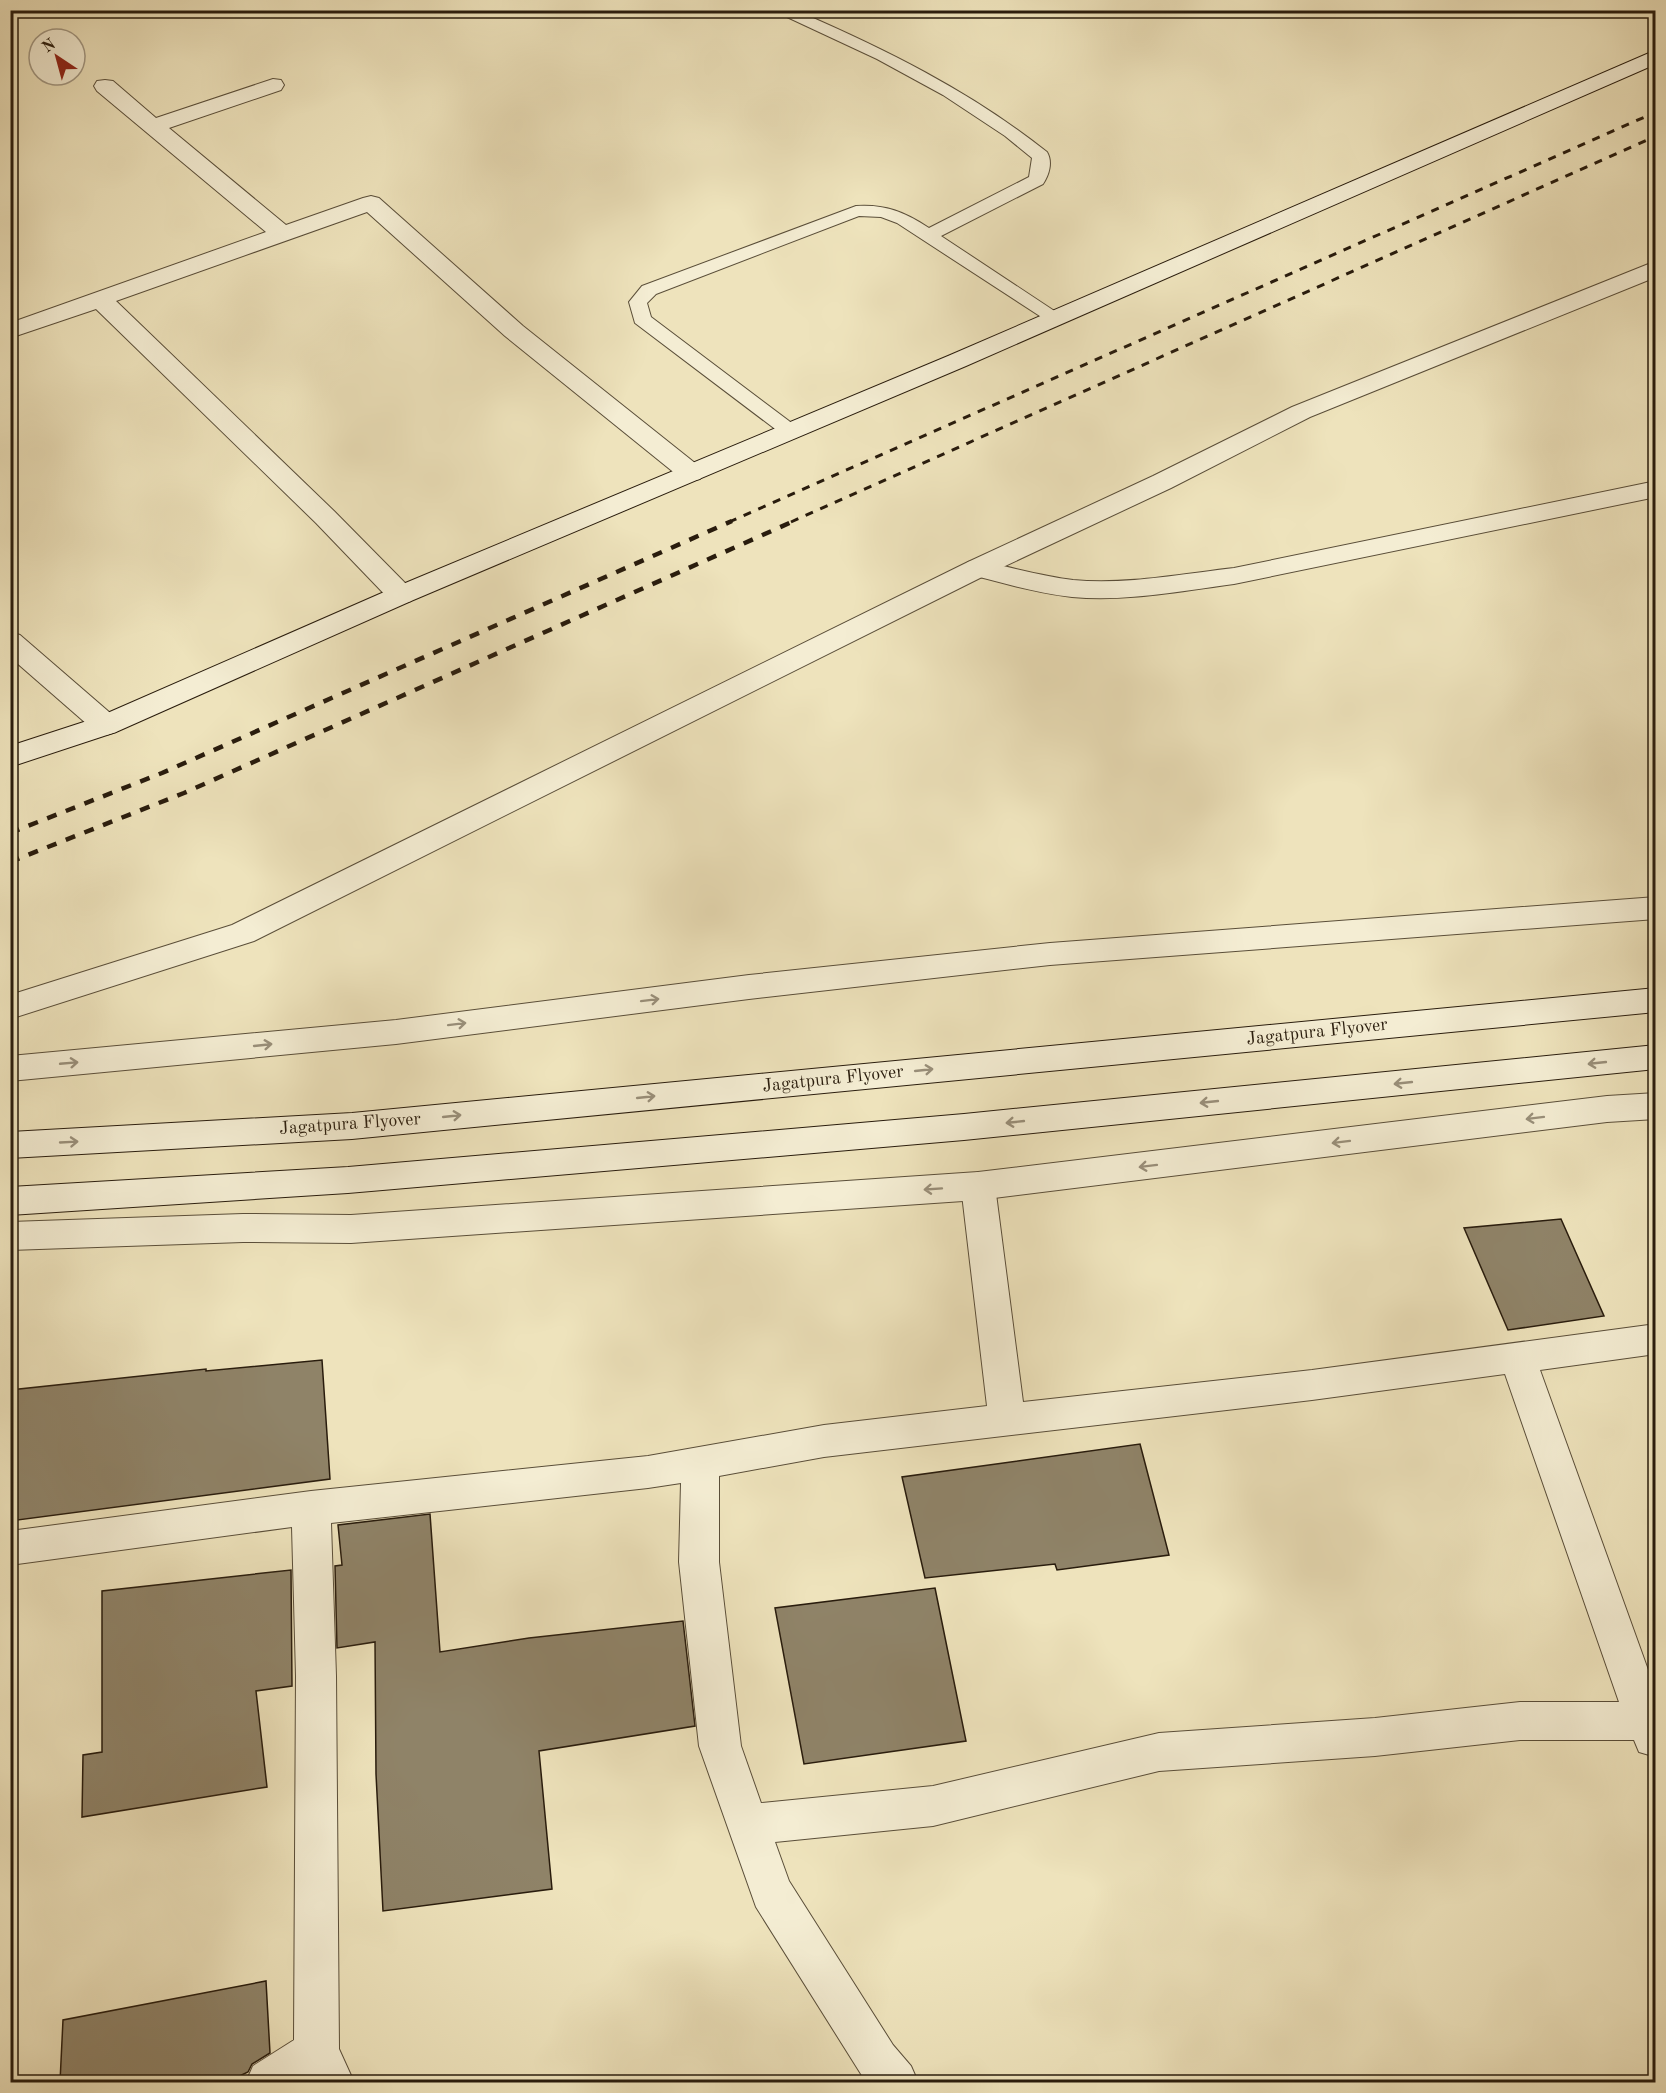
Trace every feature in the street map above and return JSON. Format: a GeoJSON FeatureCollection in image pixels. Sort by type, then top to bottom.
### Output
{"type":"FeatureCollection","features":[{"type":"Feature","properties":{"kind":"street"},"geometry":{"type":"LineString","coordinates":[[10,757],[106,725],[401,595],[1056,318],[1656,56]]}},
{"type":"Feature","properties":{"kind":"street"},"geometry":{"type":"LineString","coordinates":[[153,126],[273,85]]}},
{"type":"Feature","properties":{"kind":"street"},"geometry":{"type":"LineString","coordinates":[[105,86],[283,235]]}},
{"type":"Feature","properties":{"kind":"street"},"geometry":{"type":"LineString","coordinates":[[10,331],[371,203],[514,331],[691,473]]}},
{"type":"Feature","properties":{"kind":"street"},"geometry":{"type":"LineString","coordinates":[[10,1007],[243,933],[978,568],[1162,482],[1301,412],[1656,268]]}},
{"type":"Feature","properties":{"kind":"street"},"geometry":{"type":"LineString","coordinates":[[101,300],[325,517],[401,595]]}},
{"type":"Feature","properties":{"kind":"street"},"geometry":{"type":"LineString","coordinates":[[978,568],[1054,585],[1086,589],[1234,576],[1656,489]]}},
{"type":"Feature","properties":{"kind":"street"},"geometry":{"type":"LineString","coordinates":[[10,641],[106,725]]}},
{"type":"Feature","properties":{"kind":"street"},"geometry":{"type":"LineString","coordinates":[[10,1069],[396,1032],[749,987],[1050,954],[1656,908]]}},
{"type":"Feature","properties":{"kind":"street","name":"Jagatpura Flyover"},"geometry":{"type":"LineString","coordinates":[[10,1145],[352,1126],[1656,999]]}},
{"type":"Feature","properties":{"kind":"street"},"geometry":{"type":"LineString","coordinates":[[10,1201],[360,1179],[952,1128],[1656,1057]]}},
{"type":"Feature","properties":{"kind":"street"},"geometry":{"type":"LineString","coordinates":[[10,1236],[243,1228],[351,1229],[978,1186],[1607,1109],[1656,1106]]}},
{"type":"Feature","properties":{"kind":"street"},"geometry":{"type":"LineString","coordinates":[[978,1186],[1007,1420]]}},
{"type":"Feature","properties":{"kind":"street"},"geometry":{"type":"LineString","coordinates":[[10,1548],[311,1508],[648,1472],[824,1441],[1518,1359],[1656,1339]]}},
{"type":"Feature","properties":{"kind":"street"},"geometry":{"type":"LineString","coordinates":[[748,1826],[933,1806],[1159,1752],[1376,1737],[1520,1721],[1651,1732],[1629,1677],[1518,1359]]}},
{"type":"Feature","properties":{"kind":"street"},"geometry":{"type":"LineString","coordinates":[[700,1462],[699,1562],[720,1746],[771,1892],[877,2061],[895,2082]]}},
{"type":"Feature","properties":{"kind":"street"},"geometry":{"type":"LineString","coordinates":[[269,2082],[323,2067],[311,1508]]}},
{"type":"Feature","properties":{"kind":"lane"},"geometry":{"type":"LineString","coordinates":[[780,10],[929,78],[1041,156],[1041,168],[1037,180],[928,235]]}},
{"type":"Feature","properties":{"kind":"lane"},"geometry":{"type":"LineString","coordinates":[[790,431],[642,318],[638,302],[650,291],[856,211],[890,212],[1056,318]]}},
{"type":"Feature","properties":{"kind":"building"},"geometry":{"type":"Polygon","coordinates":[[[1561,1219],[1604,1316],[1508,1330],[1464,1228],[1561,1219]]]}},
{"type":"Feature","properties":{"kind":"building"},"geometry":{"type":"Polygon","coordinates":[[[322,1360],[330,1479],[10,1521],[10,1390],[206,1369],[206,1371],[322,1360]]]}},
{"type":"Feature","properties":{"kind":"building"},"geometry":{"type":"Polygon","coordinates":[[[1140,1444],[1169,1555],[1057,1570],[1055,1564],[925,1578],[902,1477],[1140,1444]]]}},
{"type":"Feature","properties":{"kind":"building"},"geometry":{"type":"Polygon","coordinates":[[[430,1514],[440,1652],[529,1638],[683,1621],[695,1726],[539,1751],[552,1889],[383,1911],[376,1774],[375,1642],[337,1648],[335,1566],[342,1565],[338,1525],[430,1514]]]}},
{"type":"Feature","properties":{"kind":"building"},"geometry":{"type":"Polygon","coordinates":[[[291,1570],[292,1686],[256,1691],[267,1787],[82,1817],[83,1755],[102,1752],[102,1591],[291,1570]]]}},
{"type":"Feature","properties":{"kind":"building"},"geometry":{"type":"Polygon","coordinates":[[[935,1588],[966,1741],[804,1764],[775,1608],[935,1588]]]}},
{"type":"Feature","properties":{"kind":"building"},"geometry":{"type":"Polygon","coordinates":[[[266,1981],[270,2053],[252,2064],[248,2072],[227,2082],[60,2082],[63,2020],[266,1981]]]}},
{"type":"Feature","properties":{"kind":"railway"},"geometry":{"type":"LineString","coordinates":[[729,522],[1656,112]]}},
{"type":"Feature","properties":{"kind":"railway"},"geometry":{"type":"LineString","coordinates":[[791,522],[1656,136]]}},
{"type":"Feature","properties":{"kind":"railway"},"geometry":{"type":"LineString","coordinates":[[10,833],[162,773],[732,521]]}},
{"type":"Feature","properties":{"kind":"railway"},"geometry":{"type":"LineString","coordinates":[[10,862],[184,793],[794,521]]}}]}
